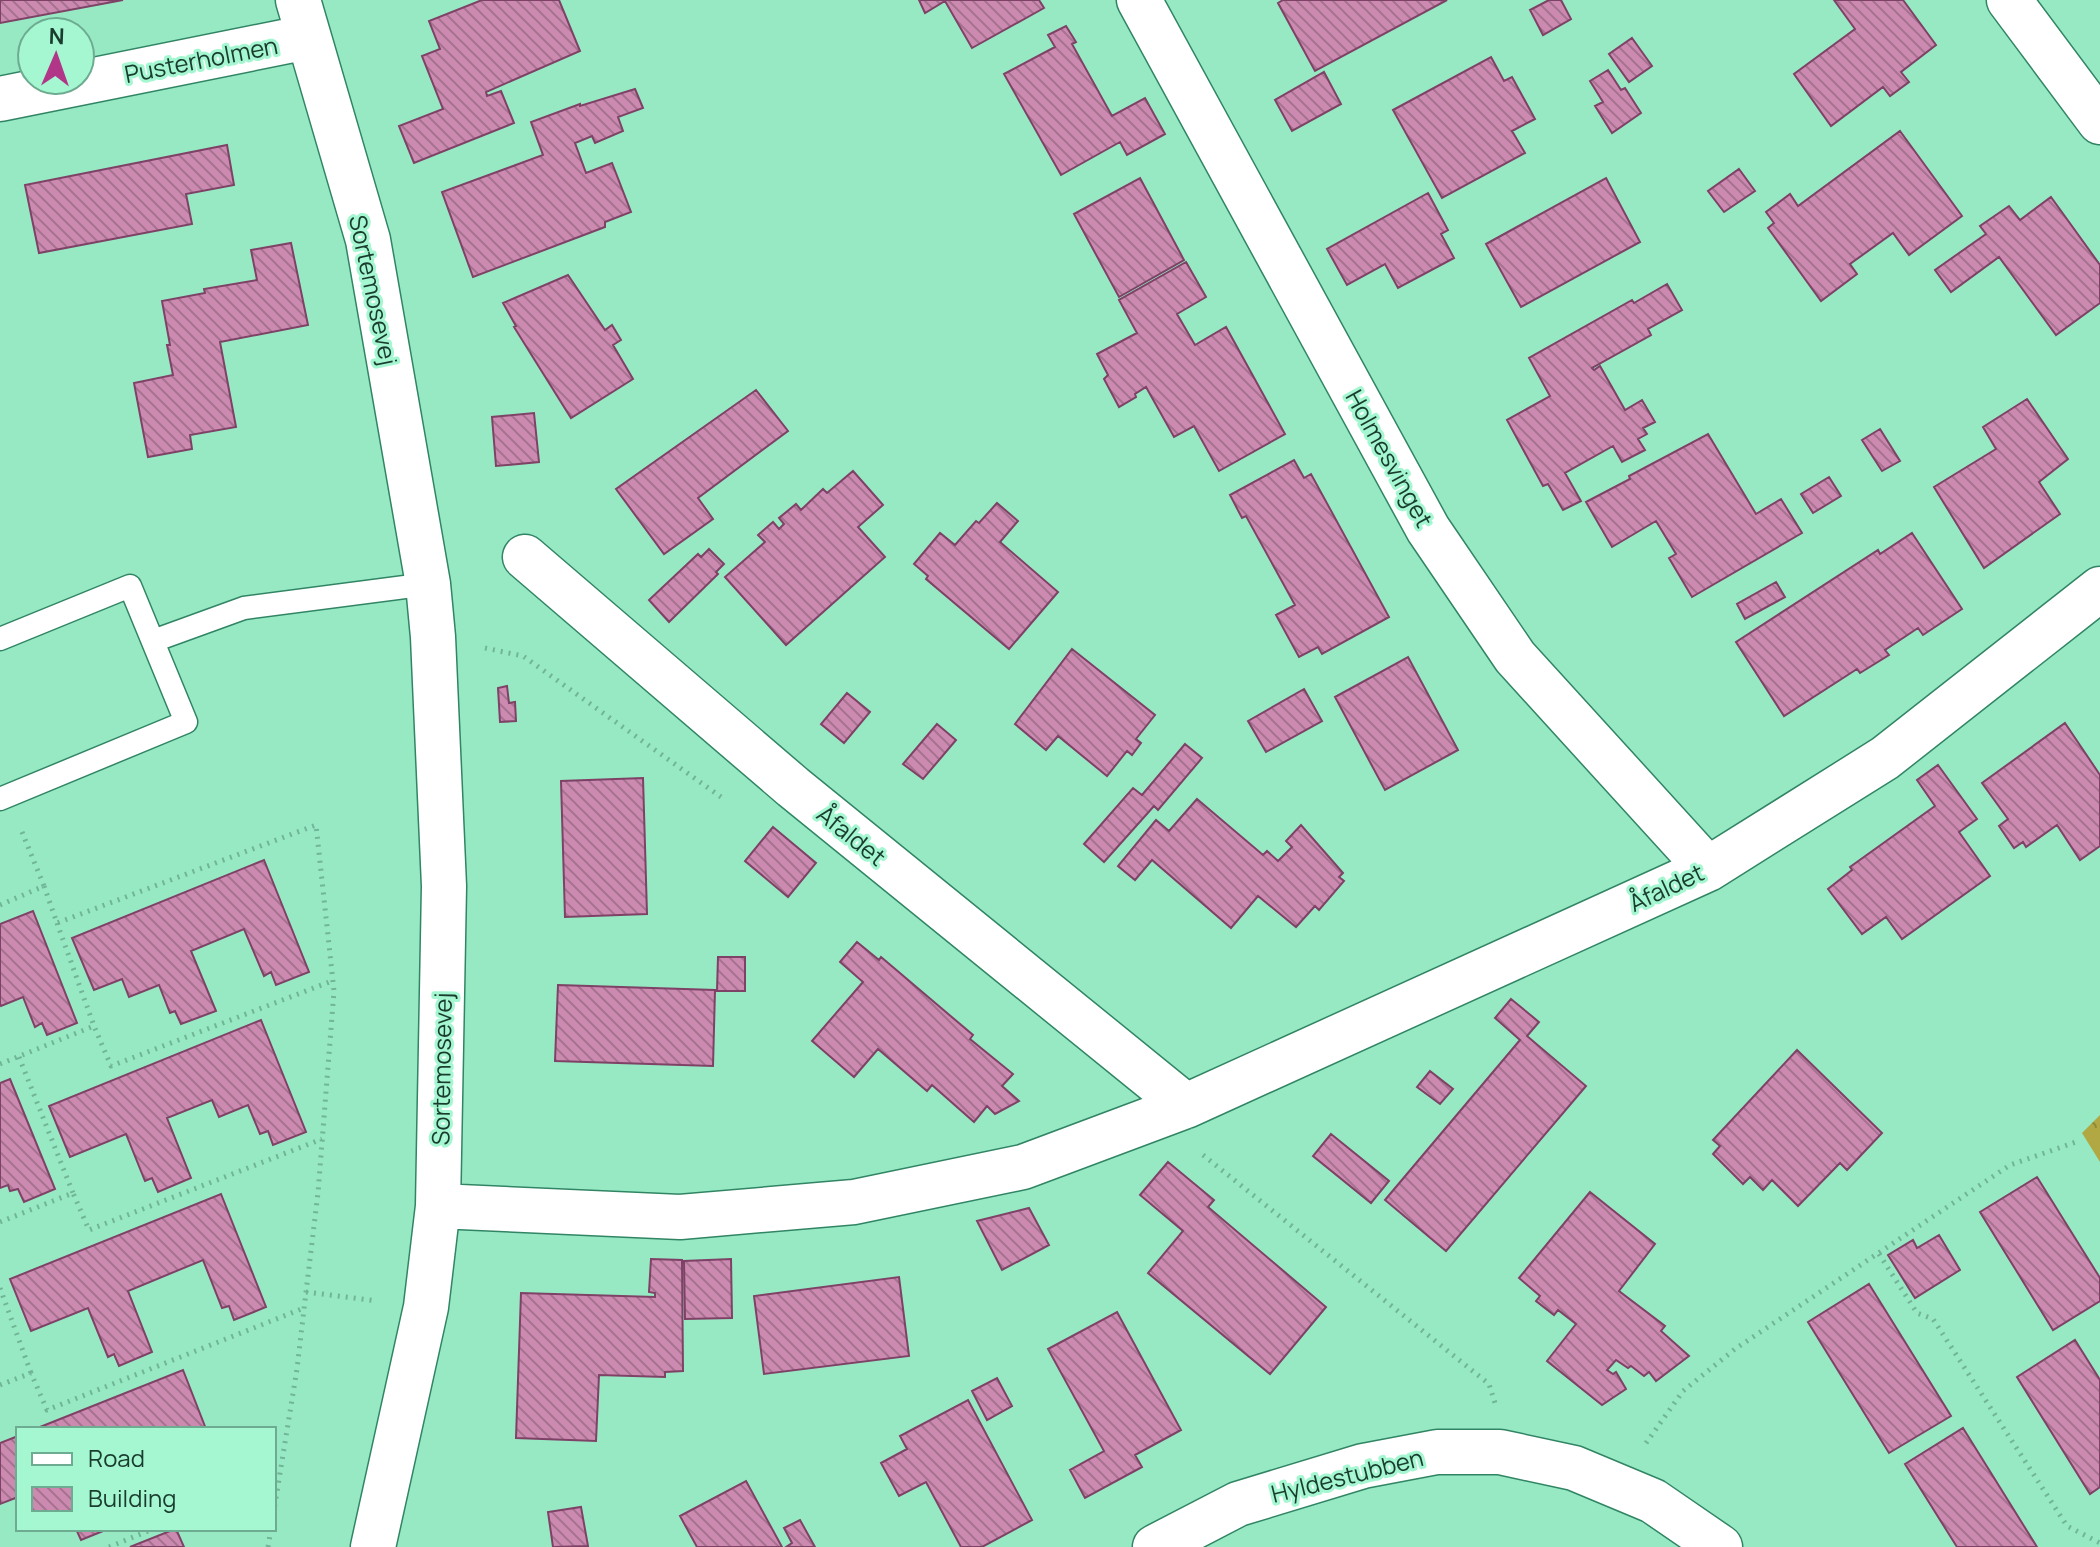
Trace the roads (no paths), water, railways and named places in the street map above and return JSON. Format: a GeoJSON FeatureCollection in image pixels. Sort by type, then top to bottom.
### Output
{"type":"FeatureCollection","features":[{"type":"Feature","properties":{"kind":"street","name":"Holmesvinget"},"geometry":{"type":"LineString","coordinates":[[1139,0],[1428,529],[1515,657],[1708,869]]}},
{"type":"Feature","properties":{"kind":"street"},"geometry":{"type":"LineString","coordinates":[[2009,0],[2100,122]]}},
{"type":"Feature","properties":{"kind":"street","name":"Pusterholmen"},"geometry":{"type":"LineString","coordinates":[[0,99],[303,19]]}},
{"type":"Feature","properties":{"kind":"street","name":"Sortemosevej"},"geometry":{"type":"LineString","coordinates":[[303,19],[368,240],[428,584],[433,637],[444,886],[438,1206],[426,1307],[373,1547]]}},
{"type":"Feature","properties":{"kind":"street","name":"Åfaldet"},"geometry":{"type":"LineString","coordinates":[[525,557],[1171,1111]]}},
{"type":"Feature","properties":{"kind":"street","name":"Åfaldet"},"geometry":{"type":"LineString","coordinates":[[438,1206],[680,1217],[854,1202],[1023,1167],[1171,1111],[1708,869],[1885,758],[2100,589]]}},
{"type":"Feature","properties":{"kind":"street","name":"Hyldestubben"},"geometry":{"type":"LineString","coordinates":[[1155,1547],[1238,1504],[1363,1466],[1437,1452],[1500,1452],[1574,1468],[1653,1501],[1720,1547]]}},
{"type":"Feature","properties":{"kind":"lane"},"geometry":{"type":"LineString","coordinates":[[153,641],[244,608],[428,584]]}},
{"type":"Feature","properties":{"kind":"lane"},"geometry":{"type":"LineString","coordinates":[[0,639],[130,586],[186,722],[4,797]]}}]}
